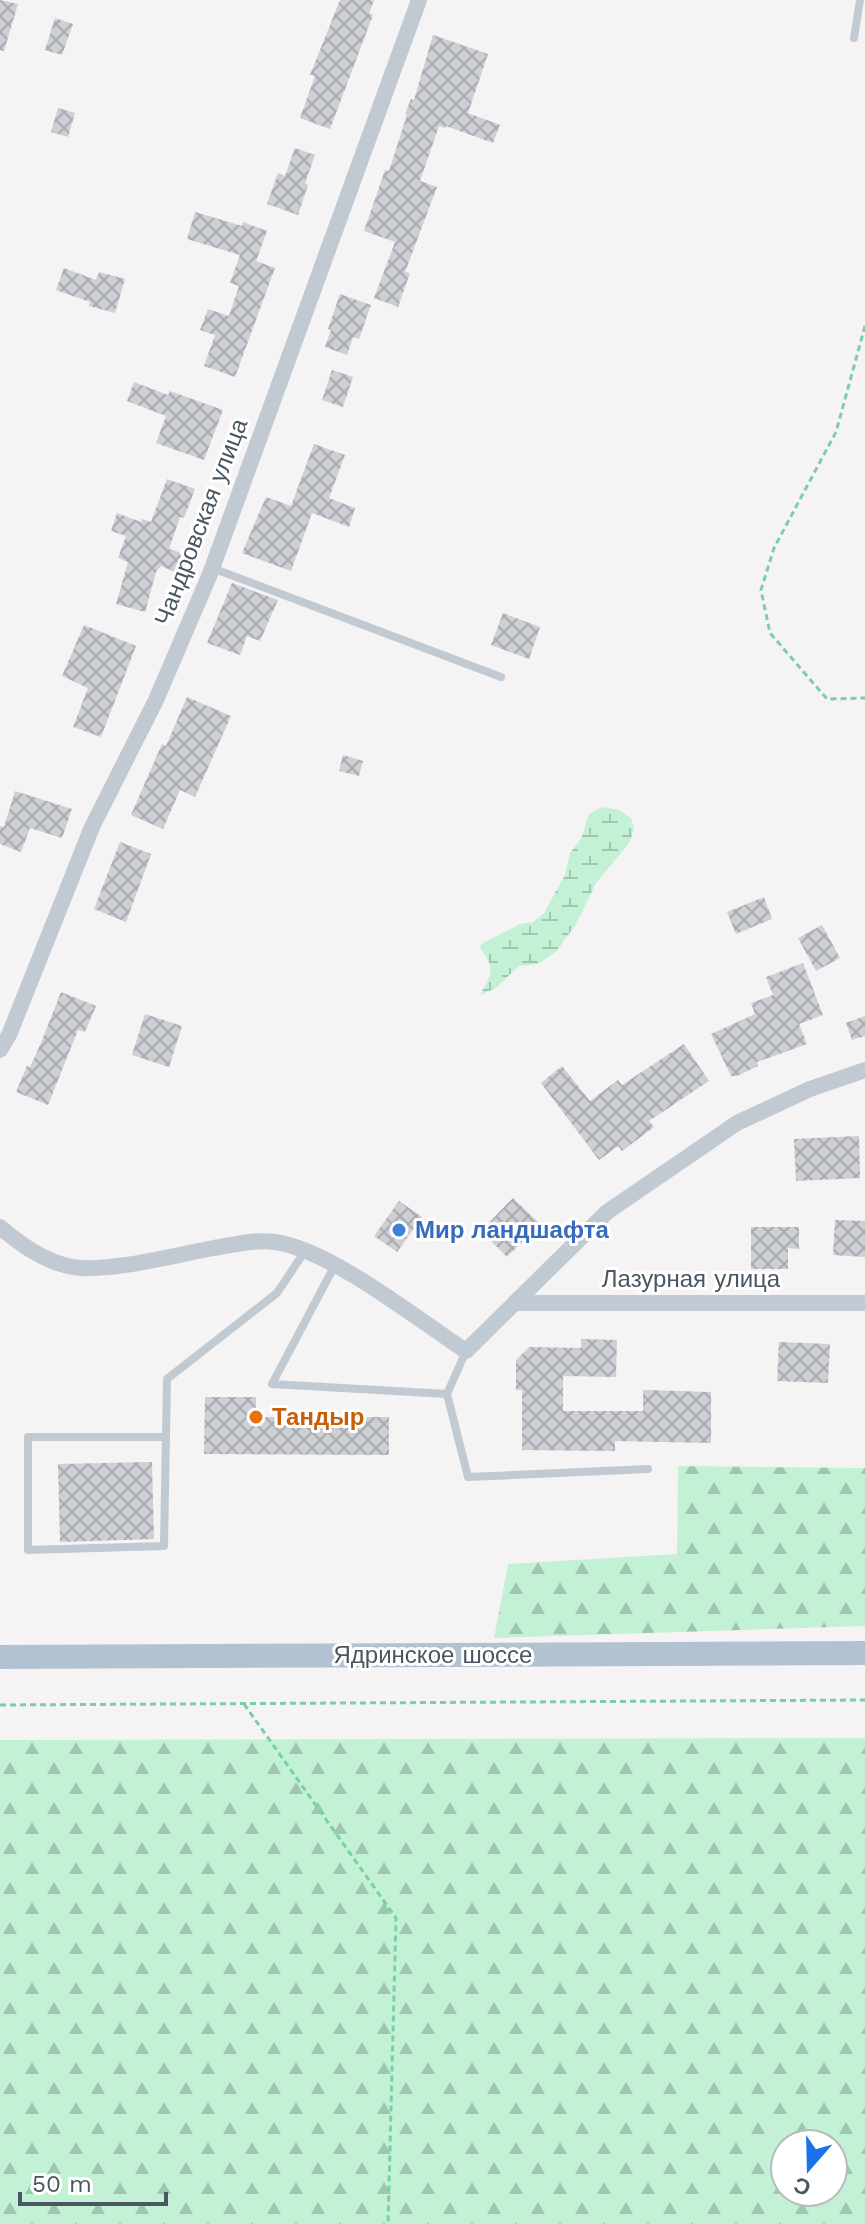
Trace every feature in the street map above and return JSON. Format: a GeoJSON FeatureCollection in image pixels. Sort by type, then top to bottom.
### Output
{"type":"FeatureCollection","features":[{"type":"Feature","properties":{"kind":"main road","name":"Ядринское шоссе"},"geometry":{"type":"LineString","coordinates":[[0,1657],[865,1653]]}},
{"type":"Feature","properties":{"kind":"street","name":"Чандровская улица"},"geometry":{"type":"LineString","coordinates":[[0,1050],[9,1035],[92,827],[156,700],[212,568],[419,0]]}},
{"type":"Feature","properties":{"kind":"street"},"geometry":{"type":"LineString","coordinates":[[0,1227],[23,1246],[79,1268],[245,1243],[275,1242],[335,1264],[466,1351],[607,1212],[724,1132],[810,1089],[865,1070]]}},
{"type":"Feature","properties":{"kind":"street","name":"Лазурная улица"},"geometry":{"type":"LineString","coordinates":[[516,1303],[865,1303]]}},
{"type":"Feature","properties":{"kind":"lane"},"geometry":{"type":"LineString","coordinates":[[854,38],[860,0]]}},
{"type":"Feature","properties":{"kind":"lane"},"geometry":{"type":"LineString","coordinates":[[212,568],[501,677]]}},
{"type":"Feature","properties":{"kind":"lane"},"geometry":{"type":"LineString","coordinates":[[164,1437],[28,1437],[28,1550],[164,1546],[167,1379],[277,1293],[305,1251]]}},
{"type":"Feature","properties":{"kind":"lane"},"geometry":{"type":"LineString","coordinates":[[335,1264],[272,1384],[447,1394]]}},
{"type":"Feature","properties":{"kind":"lane"},"geometry":{"type":"LineString","coordinates":[[466,1351],[447,1394],[468,1477],[648,1469]]}},
{"type":"Feature","properties":{"kind":"path"},"geometry":{"type":"LineString","coordinates":[[865,326],[836,432],[774,548],[761,590],[770,633],[827,699],[865,698]]}},
{"type":"Feature","properties":{"kind":"path"},"geometry":{"type":"LineString","coordinates":[[0,1705],[865,1700]]}},
{"type":"Feature","properties":{"kind":"path"},"geometry":{"type":"LineString","coordinates":[[244,1704],[396,1918],[388,2224]]}},
{"type":"Feature","properties":{"kind":"green space"},"geometry":{"type":"Polygon","coordinates":[[[602,807],[619,810],[631,818],[634,828],[630,842],[596,883],[576,924],[556,952],[538,964],[519,966],[496,988],[480,995],[490,971],[481,944],[520,924],[533,922],[544,913],[565,875],[570,853],[581,839],[589,814],[602,807]]]}},
{"type":"Feature","properties":{"kind":"green space"},"geometry":{"type":"Polygon","coordinates":[[[678,1466],[865,1468],[865,1626],[494,1638],[508,1564],[677,1554],[678,1466]]]}},
{"type":"Feature","properties":{"kind":"green space"},"geometry":{"type":"Polygon","coordinates":[[[865,1738],[865,2224],[0,2224],[0,1740],[865,1738]]]}},
{"type":"Feature","properties":{"kind":"building"},"geometry":{"type":"Polygon","coordinates":[[[0,0],[18,4],[4,51],[0,50],[0,0]]]}},
{"type":"Feature","properties":{"kind":"building"},"geometry":{"type":"Polygon","coordinates":[[[340,0],[374,0],[369,14],[373,15],[330,129],[300,118],[315,76],[310,75],[340,0]]]}},
{"type":"Feature","properties":{"kind":"building"},"geometry":{"type":"Polygon","coordinates":[[[55,18],[73,24],[62,55],[45,50],[55,18]]]}},
{"type":"Feature","properties":{"kind":"building"},"geometry":{"type":"Polygon","coordinates":[[[433,35],[488,54],[468,113],[500,125],[493,143],[439,126],[420,181],[437,187],[405,272],[410,273],[398,307],[374,298],[395,242],[364,231],[385,170],[389,171],[405,114],[411,99],[414,100],[433,35]]]}},
{"type":"Feature","properties":{"kind":"building"},"geometry":{"type":"Polygon","coordinates":[[[58,108],[75,113],[68,137],[51,132],[58,108]]]}},
{"type":"Feature","properties":{"kind":"building"},"geometry":{"type":"Polygon","coordinates":[[[295,148],[315,155],[298,215],[267,204],[278,173],[285,176],[295,148]]]}},
{"type":"Feature","properties":{"kind":"building"},"geometry":{"type":"Polygon","coordinates":[[[195,212],[242,226],[243,222],[267,231],[256,261],[275,268],[235,377],[204,366],[215,335],[200,330],[208,309],[229,316],[239,286],[230,283],[240,255],[187,239],[195,212]]]}},
{"type":"Feature","properties":{"kind":"building"},"geometry":{"type":"Polygon","coordinates":[[[64,268],[96,280],[99,272],[125,279],[115,313],[89,306],[90,302],[56,290],[64,268]]]}},
{"type":"Feature","properties":{"kind":"building"},"geometry":{"type":"Polygon","coordinates":[[[340,294],[371,305],[359,339],[353,337],[347,355],[325,347],[340,294]]]}},
{"type":"Feature","properties":{"kind":"building"},"geometry":{"type":"Polygon","coordinates":[[[332,370],[353,377],[343,407],[322,400],[332,370]]]}},
{"type":"Feature","properties":{"kind":"building"},"geometry":{"type":"Polygon","coordinates":[[[134,382],[223,410],[204,460],[156,443],[166,416],[127,401],[134,382]]]}},
{"type":"Feature","properties":{"kind":"building"},"geometry":{"type":"Polygon","coordinates":[[[314,444],[345,455],[329,498],[355,508],[349,527],[312,513],[291,571],[242,553],[266,497],[291,506],[314,444]]]}},
{"type":"Feature","properties":{"kind":"building"},"geometry":{"type":"Polygon","coordinates":[[[167,479],[195,489],[184,518],[180,517],[169,549],[179,552],[181,556],[175,572],[161,566],[156,572],[145,612],[116,604],[128,562],[118,558],[126,536],[111,531],[117,513],[141,522],[142,519],[151,522],[167,479]]]}},
{"type":"Feature","properties":{"kind":"building"},"geometry":{"type":"Polygon","coordinates":[[[232,583],[278,600],[260,641],[247,636],[240,655],[207,643],[232,583]]]}},
{"type":"Feature","properties":{"kind":"building"},"geometry":{"type":"Polygon","coordinates":[[[503,613],[540,627],[529,659],[491,645],[503,613]]]}},
{"type":"Feature","properties":{"kind":"building"},"geometry":{"type":"Polygon","coordinates":[[[84,625],[136,646],[101,737],[73,727],[88,688],[62,676],[84,625]]]}},
{"type":"Feature","properties":{"kind":"building"},"geometry":{"type":"Polygon","coordinates":[[[187,697],[231,716],[195,797],[180,790],[163,829],[131,815],[162,744],[166,746],[187,697]]]}},
{"type":"Feature","properties":{"kind":"building"},"geometry":{"type":"Polygon","coordinates":[[[343,755],[363,761],[359,776],[339,771],[343,755]]]}},
{"type":"Feature","properties":{"kind":"building"},"geometry":{"type":"Polygon","coordinates":[[[15,791],[72,809],[62,838],[30,828],[21,852],[0,844],[0,826],[4,827],[15,791]]]}},
{"type":"Feature","properties":{"kind":"building"},"geometry":{"type":"Polygon","coordinates":[[[120,842],[151,854],[126,922],[94,909],[120,842]]]}},
{"type":"Feature","properties":{"kind":"building"},"geometry":{"type":"Polygon","coordinates":[[[764,897],[772,919],[736,934],[727,912],[764,897]]]}},
{"type":"Feature","properties":{"kind":"building"},"geometry":{"type":"Polygon","coordinates":[[[822,925],[840,958],[816,971],[798,938],[822,925]]]}},
{"type":"Feature","properties":{"kind":"building"},"geometry":{"type":"Polygon","coordinates":[[[803,963],[823,1015],[799,1024],[807,1044],[757,1062],[758,1066],[731,1076],[711,1034],[755,1014],[751,1003],[773,995],[766,977],[803,963]]]}},
{"type":"Feature","properties":{"kind":"building"},"geometry":{"type":"Polygon","coordinates":[[[61,992],[96,1006],[85,1032],[78,1030],[48,1105],[16,1092],[41,1043],[61,992]]]}},
{"type":"Feature","properties":{"kind":"building"},"geometry":{"type":"Polygon","coordinates":[[[145,1014],[182,1026],[169,1067],[132,1055],[145,1014]]]}},
{"type":"Feature","properties":{"kind":"building"},"geometry":{"type":"Polygon","coordinates":[[[865,1016],[865,1036],[852,1040],[846,1023],[865,1016]]]}},
{"type":"Feature","properties":{"kind":"building"},"geometry":{"type":"Polygon","coordinates":[[[684,1044],[709,1081],[649,1121],[654,1127],[622,1151],[618,1146],[599,1160],[541,1083],[562,1066],[590,1101],[618,1080],[622,1085],[684,1044]]]}},
{"type":"Feature","properties":{"kind":"building"},"geometry":{"type":"Polygon","coordinates":[[[859,1136],[860,1178],[796,1181],[794,1139],[859,1136]]]}},
{"type":"Feature","properties":{"kind":"building"},"geometry":{"type":"Polygon","coordinates":[[[513,1198],[540,1224],[507,1257],[481,1231],[513,1198]]]}},
{"type":"Feature","properties":{"kind":"building"},"geometry":{"type":"Polygon","coordinates":[[[399,1201],[422,1217],[397,1252],[374,1236],[399,1201]]]}},
{"type":"Feature","properties":{"kind":"building"},"geometry":{"type":"Polygon","coordinates":[[[835,1220],[865,1221],[865,1257],[833,1255],[835,1220]]]}},
{"type":"Feature","properties":{"kind":"building"},"geometry":{"type":"Polygon","coordinates":[[[751,1227],[799,1227],[799,1249],[788,1248],[788,1269],[751,1269],[751,1227]]]}},
{"type":"Feature","properties":{"kind":"building"},"geometry":{"type":"Polygon","coordinates":[[[581,1339],[617,1340],[616,1377],[563,1376],[563,1411],[643,1411],[643,1390],[711,1392],[711,1443],[615,1441],[615,1451],[522,1450],[522,1390],[516,1390],[516,1360],[529,1347],[581,1348],[581,1339]]]}},
{"type":"Feature","properties":{"kind":"building"},"geometry":{"type":"Polygon","coordinates":[[[779,1342],[830,1344],[828,1383],[777,1381],[779,1342]]]}},
{"type":"Feature","properties":{"kind":"building"},"geometry":{"type":"Polygon","coordinates":[[[205,1397],[256,1397],[256,1417],[389,1417],[389,1455],[204,1454],[205,1397]]]}},
{"type":"Feature","properties":{"kind":"building"},"geometry":{"type":"Polygon","coordinates":[[[152,1462],[154,1539],[60,1542],[58,1464],[152,1462]]]}},
{"type":"Feature","properties":{"kind":"place","name":"Мир ландшафта"},"geometry":{"type":"Point","coordinates":[399,1230]}},
{"type":"Feature","properties":{"kind":"place","name":"Тандыр"},"geometry":{"type":"Point","coordinates":[256,1417]}}]}
